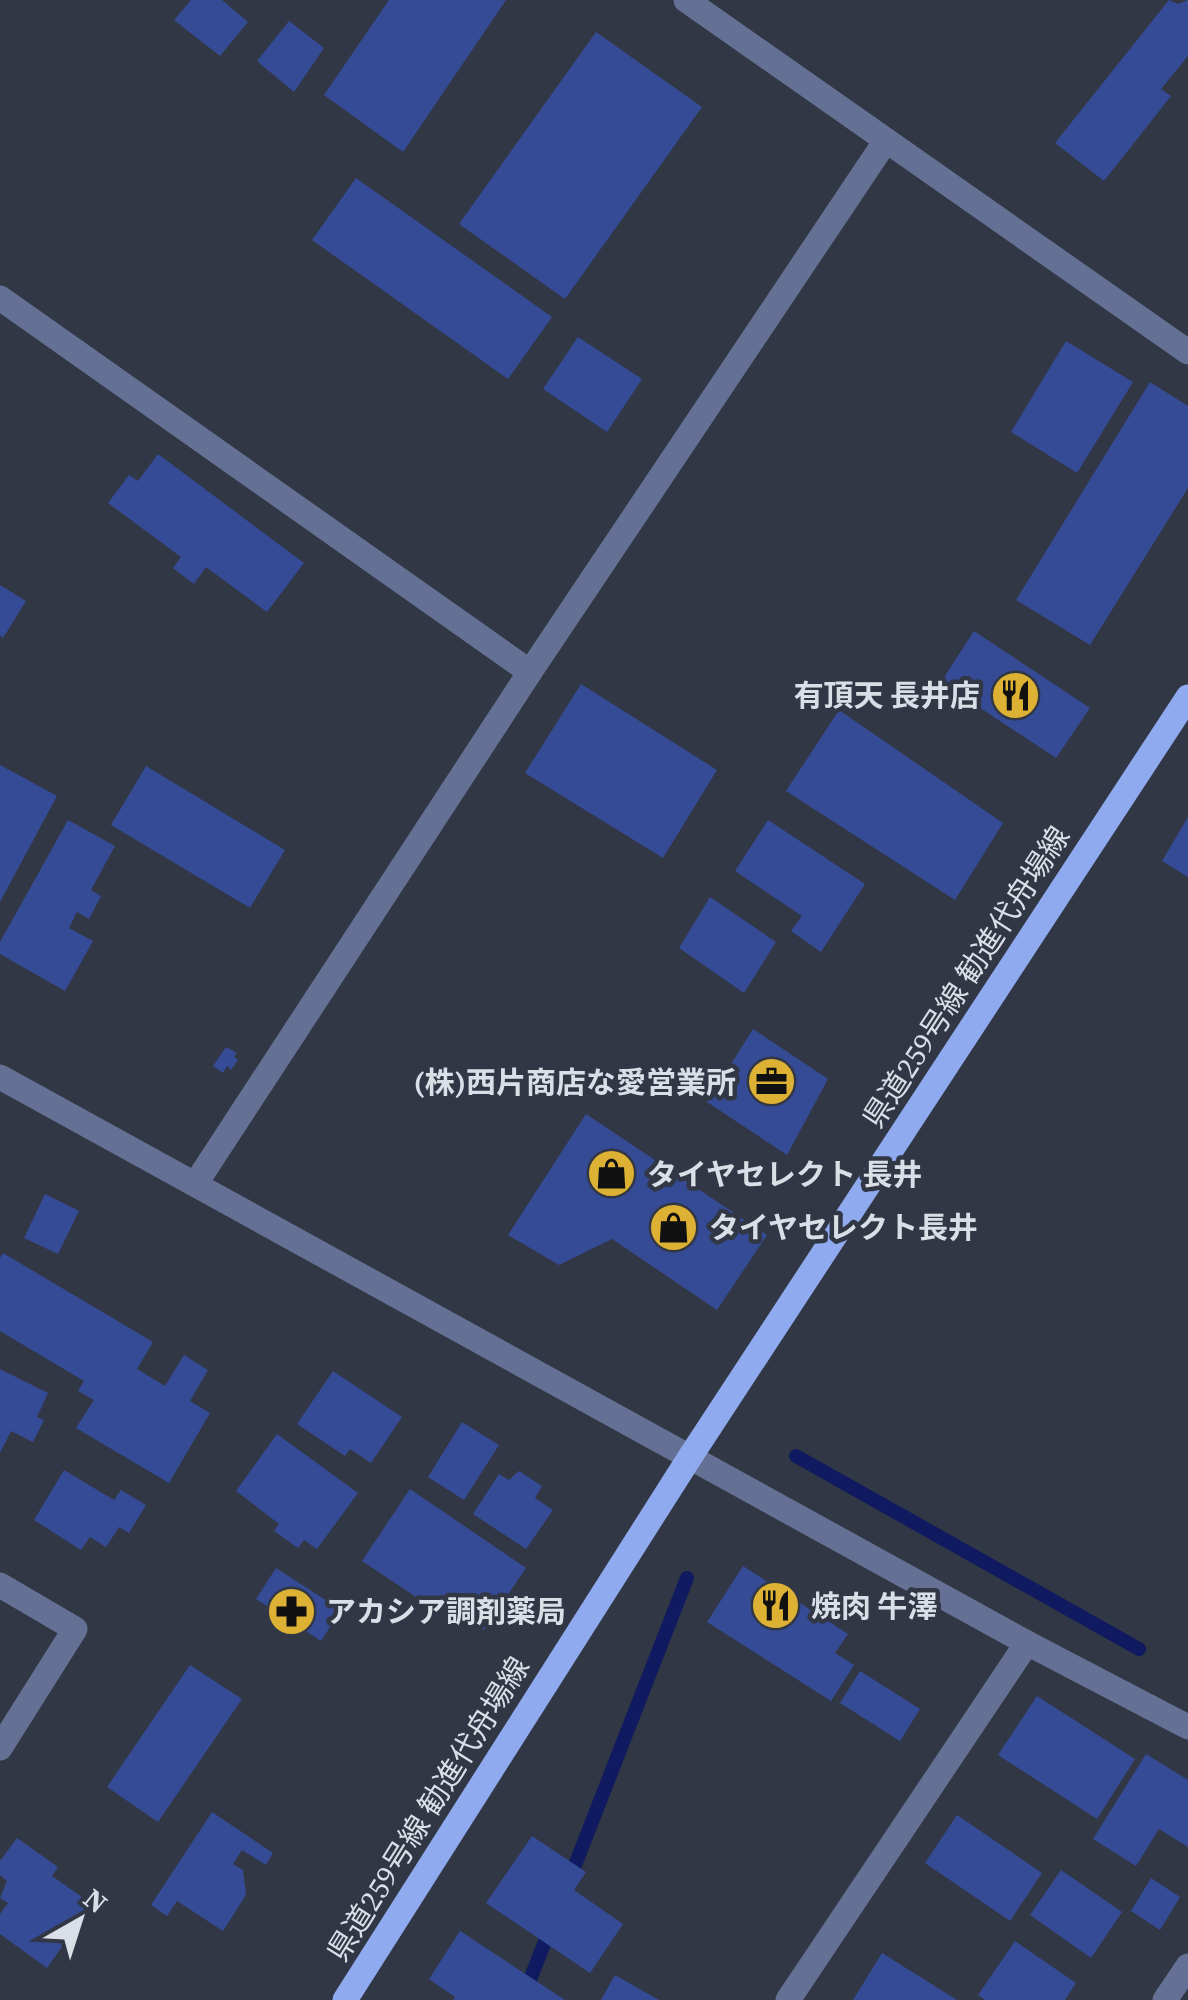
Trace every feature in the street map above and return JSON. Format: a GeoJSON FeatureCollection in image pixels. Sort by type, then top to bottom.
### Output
{"type":"FeatureCollection","features":[{"type":"Feature","properties":{"kind":"main road","name":"県道259号線 勧進代舟場線"},"geometry":{"type":"LineString","coordinates":[[345,2000],[690,1457],[1188,698]]}},
{"type":"Feature","properties":{"kind":"street"},"geometry":{"type":"LineString","coordinates":[[686,0],[1188,352]]}},
{"type":"Feature","properties":{"kind":"street"},"geometry":{"type":"LineString","coordinates":[[196,1183],[530,672],[886,142]]}},
{"type":"Feature","properties":{"kind":"street"},"geometry":{"type":"LineString","coordinates":[[0,298],[530,672]]}},
{"type":"Feature","properties":{"kind":"street"},"geometry":{"type":"LineString","coordinates":[[0,1076],[1027,1643],[1185,1719]]}},
{"type":"Feature","properties":{"kind":"street"},"geometry":{"type":"LineString","coordinates":[[0,1585],[76,1629],[0,1748]]}},
{"type":"Feature","properties":{"kind":"street"},"geometry":{"type":"LineString","coordinates":[[788,2000],[1027,1643]]}},
{"type":"Feature","properties":{"kind":"street"},"geometry":{"type":"LineString","coordinates":[[1165,2000],[1188,1966]]}},
{"type":"Feature","properties":{"kind":"building"},"geometry":{"type":"Polygon","coordinates":[[[191,0],[222,0],[248,22],[220,56],[174,20],[191,0]]]}},
{"type":"Feature","properties":{"kind":"building"},"geometry":{"type":"Polygon","coordinates":[[[389,0],[506,0],[403,152],[324,95],[389,0]]]}},
{"type":"Feature","properties":{"kind":"building"},"geometry":{"type":"Polygon","coordinates":[[[1169,0],[1178,4],[1188,0],[1188,56],[1161,89],[1171,96],[1104,181],[1055,143],[1169,0]]]}},
{"type":"Feature","properties":{"kind":"building"},"geometry":{"type":"Polygon","coordinates":[[[289,21],[324,48],[294,92],[257,61],[289,21]]]}},
{"type":"Feature","properties":{"kind":"building"},"geometry":{"type":"Polygon","coordinates":[[[596,32],[702,107],[565,299],[459,224],[596,32]]]}},
{"type":"Feature","properties":{"kind":"building"},"geometry":{"type":"Polygon","coordinates":[[[356,178],[552,317],[508,379],[312,240],[356,178]]]}},
{"type":"Feature","properties":{"kind":"building"},"geometry":{"type":"Polygon","coordinates":[[[578,337],[642,379],[607,432],[543,389],[578,337]]]}},
{"type":"Feature","properties":{"kind":"building"},"geometry":{"type":"Polygon","coordinates":[[[1066,341],[1133,382],[1077,473],[1011,432],[1066,341]]]}},
{"type":"Feature","properties":{"kind":"building"},"geometry":{"type":"Polygon","coordinates":[[[1150,382],[1188,406],[1188,488],[1090,645],[1016,600],[1150,382]]]}},
{"type":"Feature","properties":{"kind":"building"},"geometry":{"type":"Polygon","coordinates":[[[158,454],[304,563],[267,612],[206,567],[194,584],[173,568],[181,557],[108,503],[129,475],[138,481],[158,454]]]}},
{"type":"Feature","properties":{"kind":"building"},"geometry":{"type":"Polygon","coordinates":[[[0,585],[26,601],[3,638],[0,636],[0,585]]]}},
{"type":"Feature","properties":{"kind":"building","name":"有頂天 長井店"},"geometry":{"type":"Polygon","coordinates":[[[974,631],[1090,708],[1056,758],[941,682],[974,631]]]}},
{"type":"Feature","properties":{"kind":"building"},"geometry":{"type":"Polygon","coordinates":[[[581,684],[717,770],[663,858],[525,773],[581,684]]]}},
{"type":"Feature","properties":{"kind":"building"},"geometry":{"type":"Polygon","coordinates":[[[839,710],[1003,823],[955,900],[786,791],[839,710]]]}},
{"type":"Feature","properties":{"kind":"building"},"geometry":{"type":"Polygon","coordinates":[[[0,765],[57,796],[0,902],[0,765]]]}},
{"type":"Feature","properties":{"kind":"building"},"geometry":{"type":"Polygon","coordinates":[[[146,766],[285,850],[250,908],[111,825],[146,766]]]}},
{"type":"Feature","properties":{"kind":"building"},"geometry":{"type":"Polygon","coordinates":[[[1188,817],[1188,877],[1162,861],[1188,817]]]}},
{"type":"Feature","properties":{"kind":"building"},"geometry":{"type":"Polygon","coordinates":[[[68,820],[115,846],[91,890],[101,896],[89,919],[77,912],[69,928],[93,941],[65,991],[0,954],[0,942],[68,820]]]}},
{"type":"Feature","properties":{"kind":"building"},"geometry":{"type":"Polygon","coordinates":[[[768,820],[865,884],[821,952],[791,931],[802,916],[735,871],[768,820]]]}},
{"type":"Feature","properties":{"kind":"building"},"geometry":{"type":"Polygon","coordinates":[[[710,897],[776,942],[744,993],[679,948],[710,897]]]}},
{"type":"Feature","properties":{"kind":"building"},"geometry":{"type":"Polygon","coordinates":[[[753,1029],[828,1079],[787,1155],[707,1102],[753,1029]]]}},
{"type":"Feature","properties":{"kind":"building"},"geometry":{"type":"Polygon","coordinates":[[[226,1047],[237,1053],[234,1057],[238,1060],[223,1073],[213,1066],[226,1047]]]}},
{"type":"Feature","properties":{"kind":"building","name":"タイヤセレクト 長井"},"geometry":{"type":"Polygon","coordinates":[[[586,1114],[767,1235],[717,1310],[612,1239],[559,1265],[508,1235],[586,1114]]]}},
{"type":"Feature","properties":{"kind":"building"},"geometry":{"type":"Polygon","coordinates":[[[45,1194],[79,1211],[58,1254],[24,1238],[45,1194]]]}},
{"type":"Feature","properties":{"kind":"building"},"geometry":{"type":"Polygon","coordinates":[[[3,1253],[153,1342],[137,1369],[165,1386],[184,1355],[208,1370],[190,1401],[210,1413],[169,1483],[76,1428],[94,1400],[78,1391],[84,1381],[0,1331],[3,1253]]]}},
{"type":"Feature","properties":{"kind":"building"},"geometry":{"type":"Polygon","coordinates":[[[0,1369],[48,1393],[37,1417],[44,1420],[33,1442],[11,1431],[0,1453],[0,1369]]]}},
{"type":"Feature","properties":{"kind":"building"},"geometry":{"type":"Polygon","coordinates":[[[333,1371],[402,1417],[371,1463],[350,1449],[345,1456],[297,1424],[333,1371]]]}},
{"type":"Feature","properties":{"kind":"building"},"geometry":{"type":"Polygon","coordinates":[[[462,1422],[499,1445],[464,1500],[428,1477],[462,1422]]]}},
{"type":"Feature","properties":{"kind":"building"},"geometry":{"type":"Polygon","coordinates":[[[277,1434],[358,1493],[317,1549],[304,1540],[298,1548],[274,1531],[279,1524],[236,1491],[277,1434]]]}},
{"type":"Feature","properties":{"kind":"building"},"geometry":{"type":"Polygon","coordinates":[[[64,1470],[114,1500],[121,1490],[146,1505],[129,1533],[119,1527],[106,1547],[90,1537],[81,1550],[34,1520],[64,1470]]]}},
{"type":"Feature","properties":{"kind":"building"},"geometry":{"type":"Polygon","coordinates":[[[519,1471],[542,1486],[535,1498],[553,1510],[526,1549],[473,1514],[499,1474],[509,1480],[519,1471]]]}},
{"type":"Feature","properties":{"kind":"building"},"geometry":{"type":"Polygon","coordinates":[[[410,1489],[526,1568],[484,1630],[437,1598],[431,1607],[362,1561],[410,1489]]]}},
{"type":"Feature","properties":{"kind":"building"},"geometry":{"type":"Polygon","coordinates":[[[743,1566],[848,1634],[835,1653],[854,1665],[831,1701],[707,1622],[743,1566]]]}},
{"type":"Feature","properties":{"kind":"building"},"geometry":{"type":"Polygon","coordinates":[[[276,1568],[341,1610],[321,1641],[256,1599],[276,1568]]]}},
{"type":"Feature","properties":{"kind":"building"},"geometry":{"type":"Polygon","coordinates":[[[190,1665],[242,1699],[158,1822],[107,1787],[190,1665]]]}},
{"type":"Feature","properties":{"kind":"building"},"geometry":{"type":"Polygon","coordinates":[[[860,1671],[920,1709],[900,1741],[840,1703],[860,1671]]]}},
{"type":"Feature","properties":{"kind":"building"},"geometry":{"type":"Polygon","coordinates":[[[1037,1696],[1135,1759],[1097,1819],[998,1755],[1037,1696]]]}},
{"type":"Feature","properties":{"kind":"building"},"geometry":{"type":"Polygon","coordinates":[[[1146,1754],[1188,1780],[1188,1847],[1159,1829],[1136,1866],[1093,1839],[1146,1754]]]}},
{"type":"Feature","properties":{"kind":"building"},"geometry":{"type":"Polygon","coordinates":[[[212,1812],[273,1853],[266,1865],[242,1850],[233,1864],[243,1870],[246,1895],[223,1931],[177,1901],[167,1916],[151,1905],[212,1812]]]}},
{"type":"Feature","properties":{"kind":"building"},"geometry":{"type":"Polygon","coordinates":[[[957,1815],[1042,1873],[1010,1921],[925,1863],[957,1815]]]}},
{"type":"Feature","properties":{"kind":"building"},"geometry":{"type":"Polygon","coordinates":[[[532,1836],[586,1872],[574,1890],[623,1924],[590,1973],[486,1903],[532,1836]]]}},
{"type":"Feature","properties":{"kind":"building"},"geometry":{"type":"Polygon","coordinates":[[[17,1838],[58,1867],[52,1876],[92,1904],[47,1968],[0,1934],[0,1914],[8,1903],[0,1898],[7,1881],[0,1875],[0,1861],[17,1838]]]}},
{"type":"Feature","properties":{"kind":"building"},"geometry":{"type":"Polygon","coordinates":[[[1061,1870],[1122,1912],[1091,1958],[1030,1915],[1061,1870]]]}},
{"type":"Feature","properties":{"kind":"building"},"geometry":{"type":"Polygon","coordinates":[[[1151,1878],[1180,1897],[1160,1930],[1131,1911],[1151,1878]]]}},
{"type":"Feature","properties":{"kind":"building"},"geometry":{"type":"Polygon","coordinates":[[[460,1931],[565,2000],[453,2000],[455,1997],[429,1979],[460,1931]]]}},
{"type":"Feature","properties":{"kind":"building"},"geometry":{"type":"Polygon","coordinates":[[[1015,1941],[1076,1983],[1065,2000],[985,2000],[978,1995],[1015,1941]]]}},
{"type":"Feature","properties":{"kind":"building"},"geometry":{"type":"Polygon","coordinates":[[[882,1953],[957,2000],[853,2000],[882,1953]]]}},
{"type":"Feature","properties":{"kind":"building"},"geometry":{"type":"Polygon","coordinates":[[[615,1975],[659,2000],[601,2000],[615,1975]]]}},
{"type":"Feature","properties":{"kind":"waterway"},"geometry":{"type":"LineString","coordinates":[[796,1456],[1139,1649]]}},
{"type":"Feature","properties":{"kind":"waterway"},"geometry":{"type":"LineString","coordinates":[[570,1878],[687,1578]]}},
{"type":"Feature","properties":{"kind":"waterway"},"geometry":{"type":"LineString","coordinates":[[522,2000],[551,1926]]}},
{"type":"Feature","properties":{"kind":"place","name":"有頂天 長井店"},"geometry":{"type":"Point","coordinates":[1015,695]}},
{"type":"Feature","properties":{"kind":"place","name":"(株)西片商店な愛営業所"},"geometry":{"type":"Point","coordinates":[771,1082]}},
{"type":"Feature","properties":{"kind":"place","name":"タイヤセレクト 長井"},"geometry":{"type":"Point","coordinates":[612,1174]}},
{"type":"Feature","properties":{"kind":"place","name":"タイヤセレクト長井"},"geometry":{"type":"Point","coordinates":[674,1227]}},
{"type":"Feature","properties":{"kind":"place","name":"焼肉 牛澤"},"geometry":{"type":"Point","coordinates":[776,1606]}},
{"type":"Feature","properties":{"kind":"place","name":"アカシア調剤薬局"},"geometry":{"type":"Point","coordinates":[291,1611]}}]}
